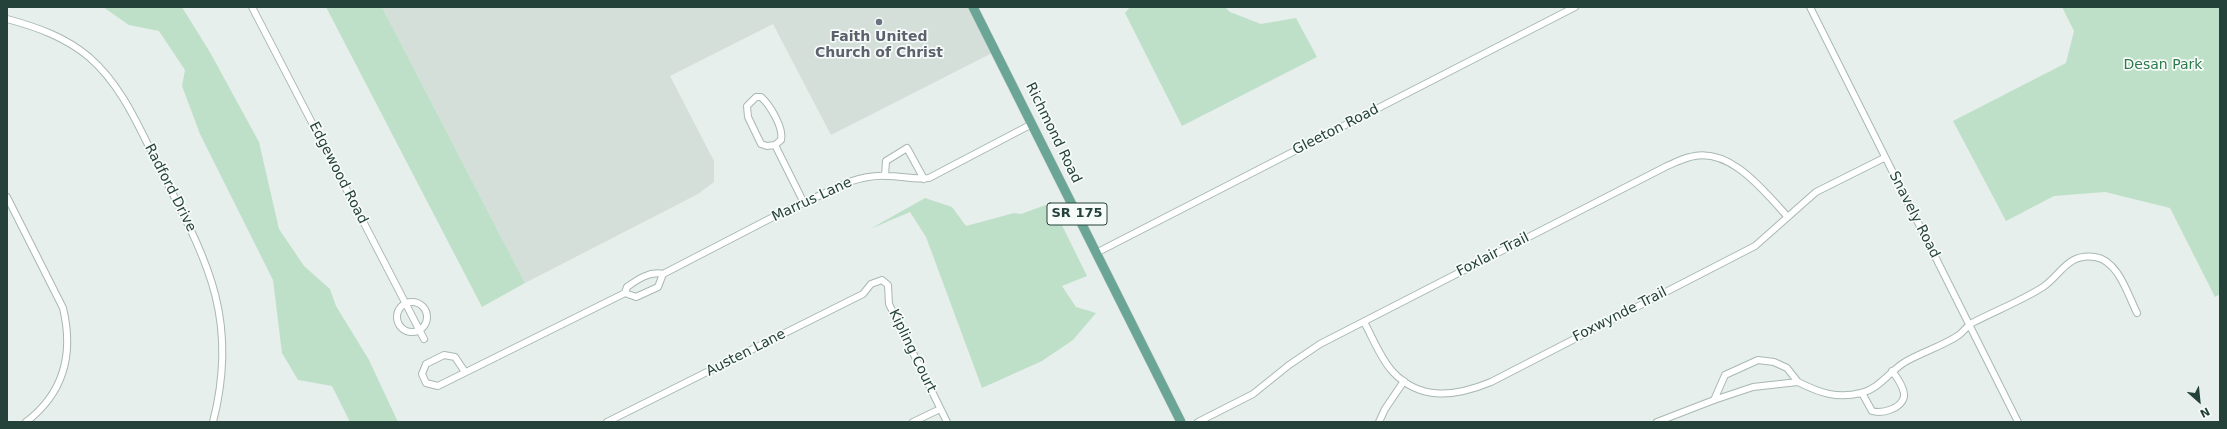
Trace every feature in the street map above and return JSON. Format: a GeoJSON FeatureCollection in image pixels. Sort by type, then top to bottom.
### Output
{"type":"FeatureCollection","features":[{"type":"Feature","properties":{"kind":"main road","name":"Richmond Road"},"geometry":{"type":"LineString","coordinates":[[973,7],[1181,422]]}},
{"type":"Feature","properties":{"kind":"street","name":"Edgewood Road"},"geometry":{"type":"LineString","coordinates":[[252,7],[424,339]]}},
{"type":"Feature","properties":{"kind":"street","name":"Gleeton Road"},"geometry":{"type":"LineString","coordinates":[[1096,253],[1575,7]]}},
{"type":"Feature","properties":{"kind":"street","name":"Snavely Road"},"geometry":{"type":"LineString","coordinates":[[1810,7],[1884,158],[1970,324],[2018,422]]}},
{"type":"Feature","properties":{"kind":"street","name":"Radford Drive"},"geometry":{"type":"LineString","coordinates":[[7,20],[50,33],[79,49],[113,82],[133,114],[200,247],[214,284],[220,315],[223,350],[221,382],[213,422]]}},
{"type":"Feature","properties":{"kind":"street"},"geometry":{"type":"LineString","coordinates":[[761,97],[767,104],[782,131],[781,140],[775,145],[767,146],[761,144],[748,117],[747,106],[756,98],[761,97]]}},
{"type":"Feature","properties":{"kind":"street","name":"Marrus Lane"},"geometry":{"type":"LineString","coordinates":[[663,274],[658,287],[636,297],[625,293],[627,287],[645,276],[655,273],[663,274],[804,203],[854,180],[884,176],[924,179],[943,172],[1032,124]]}},
{"type":"Feature","properties":{"kind":"street"},"geometry":{"type":"LineString","coordinates":[[775,145],[804,203]]}},
{"type":"Feature","properties":{"kind":"street"},"geometry":{"type":"LineString","coordinates":[[884,176],[886,161],[907,148],[924,179]]}},
{"type":"Feature","properties":{"kind":"street","name":"Foxlair Trail"},"geometry":{"type":"LineString","coordinates":[[1198,422],[1253,394],[1289,365],[1320,344],[1667,166],[1691,157],[1710,157],[1746,172],[1787,216]]}},
{"type":"Feature","properties":{"kind":"street","name":"Foxwynde Trail"},"geometry":{"type":"LineString","coordinates":[[1364,322],[1384,360],[1404,381],[1418,389],[1446,394],[1468,391],[1485,384],[1755,246],[1787,216],[1816,192],[1884,158]]}},
{"type":"Feature","properties":{"kind":"street"},"geometry":{"type":"LineString","coordinates":[[7,197],[63,308],[67,326],[68,352],[64,371],[50,399],[26,422]]}},
{"type":"Feature","properties":{"kind":"street"},"geometry":{"type":"LineString","coordinates":[[1714,400],[1726,375],[1758,360],[1774,362],[1787,368],[1798,382],[1828,395],[1841,396],[1862,393],[1881,382],[1892,371],[1905,362],[1959,335],[1970,324],[2042,287],[2070,262],[2095,257],[2106,260],[2116,271],[2137,313]]}},
{"type":"Feature","properties":{"kind":"street","name":"Kipling Court"},"geometry":{"type":"LineString","coordinates":[[882,280],[888,285],[889,304],[947,422]]}},
{"type":"Feature","properties":{"kind":"street","name":"Austen Lane"},"geometry":{"type":"LineString","coordinates":[[607,422],[863,294],[870,284],[882,280]]}},
{"type":"Feature","properties":{"kind":"street"},"geometry":{"type":"LineString","coordinates":[[465,372],[455,357],[444,354],[426,364],[422,374],[426,383],[434,386],[465,372],[625,293]]}},
{"type":"Feature","properties":{"kind":"street"},"geometry":{"type":"LineString","coordinates":[[417,302],[426,311],[427,320],[419,330],[408,331],[399,324],[398,312],[406,303],[417,302]]}},
{"type":"Feature","properties":{"kind":"street"},"geometry":{"type":"LineString","coordinates":[[1862,393],[1872,411],[1882,412],[1898,405],[1904,396],[1904,391],[1892,371]]}},
{"type":"Feature","properties":{"kind":"street"},"geometry":{"type":"LineString","coordinates":[[1379,422],[1385,409],[1404,381]]}},
{"type":"Feature","properties":{"kind":"street"},"geometry":{"type":"LineString","coordinates":[[1657,422],[1753,387],[1798,382]]}},
{"type":"Feature","properties":{"kind":"street"},"geometry":{"type":"LineString","coordinates":[[913,422],[940,409]]}},
{"type":"Feature","properties":{"kind":"shaded area"},"geometry":{"type":"Polygon","coordinates":[[[382,7],[973,7],[996,51],[831,135],[773,24],[670,76],[714,161],[714,182],[698,194],[525,283],[382,7]]]}},
{"type":"Feature","properties":{"kind":"green space"},"geometry":{"type":"Polygon","coordinates":[[[103,7],[182,7],[211,54],[259,142],[279,229],[304,266],[330,289],[336,306],[369,360],[398,422],[350,422],[332,386],[298,380],[282,353],[273,280],[200,134],[182,86],[185,70],[159,31],[129,25],[103,7]]]}},
{"type":"Feature","properties":{"kind":"green space"},"geometry":{"type":"Polygon","coordinates":[[[326,7],[382,7],[525,283],[482,307],[326,7]]]}},
{"type":"Feature","properties":{"kind":"green space"},"geometry":{"type":"Polygon","coordinates":[[[1130,7],[1225,7],[1230,12],[1261,24],[1296,18],[1317,57],[1182,126],[1125,13],[1130,7]]]}},
{"type":"Feature","properties":{"kind":"green space","name":"Desan Park"},"geometry":{"type":"Polygon","coordinates":[[[2062,7],[2220,7],[2220,294],[2215,297],[2170,208],[2105,192],[2054,196],[2006,221],[1953,121],[2066,63],[2074,31],[2062,7]]]}},
{"type":"Feature","properties":{"kind":"green space"},"geometry":{"type":"Polygon","coordinates":[[[925,198],[952,207],[966,226],[1014,213],[1021,214],[1051,203],[1087,276],[1062,286],[1076,307],[1096,313],[1073,340],[1042,361],[982,388],[926,237],[910,212],[870,229],[925,198]]]}},
{"type":"Feature","properties":{"kind":"place","name":"Faith United Church of Christ"},"geometry":{"type":"Point","coordinates":[879,22]}}]}
